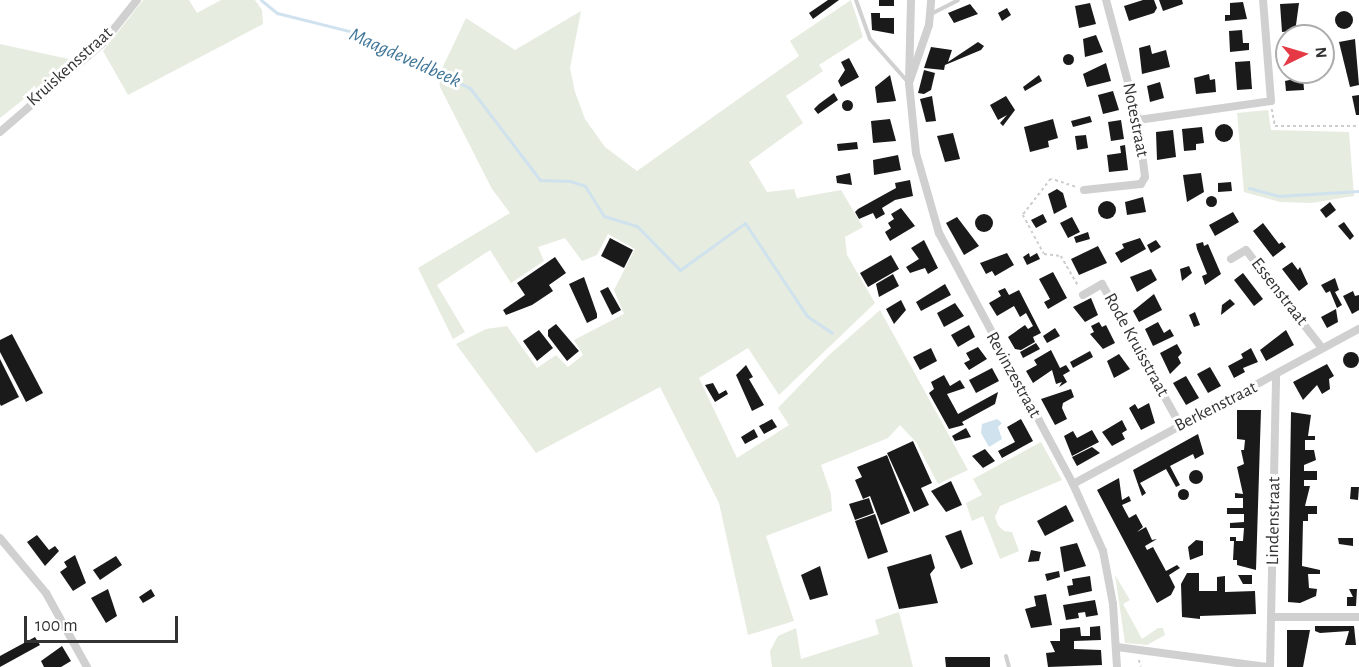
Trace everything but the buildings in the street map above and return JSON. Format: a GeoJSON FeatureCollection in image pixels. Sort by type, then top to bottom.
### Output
{"type":"FeatureCollection","features":[{"type":"Feature","properties":{"kind":"street","name":"Kruiskensstraat"},"geometry":{"type":"LineString","coordinates":[[0,132],[102,44],[137,0]]}},
{"type":"Feature","properties":{"kind":"street","name":"Revinzestraat"},"geometry":{"type":"LineString","coordinates":[[911,0],[909,83],[916,153],[939,233],[1073,484],[1103,551],[1117,647],[1117,667]]}},
{"type":"Feature","properties":{"kind":"street","name":"Revinzestraat"},"geometry":{"type":"LineString","coordinates":[[909,83],[931,14],[931,0]]}},
{"type":"Feature","properties":{"kind":"street","name":"Notestraat"},"geometry":{"type":"LineString","coordinates":[[1084,190],[1141,184],[1145,177],[1138,120],[1106,0]]}},
{"type":"Feature","properties":{"kind":"street"},"geometry":{"type":"LineString","coordinates":[[1138,120],[1271,100],[1263,0]]}},
{"type":"Feature","properties":{"kind":"street","name":"Essenstraat"},"geometry":{"type":"LineString","coordinates":[[1231,259],[1246,250],[1322,348]]}},
{"type":"Feature","properties":{"kind":"street","name":"Rode Kruisstraat"},"geometry":{"type":"LineString","coordinates":[[1083,295],[1102,284],[1180,425]]}},
{"type":"Feature","properties":{"kind":"street","name":"Berkenstraat"},"geometry":{"type":"LineString","coordinates":[[1073,484],[1359,329]]}},
{"type":"Feature","properties":{"kind":"street","name":"Lindenstraat"},"geometry":{"type":"LineString","coordinates":[[1269,667],[1276,376]]}},
{"type":"Feature","properties":{"kind":"street"},"geometry":{"type":"LineString","coordinates":[[0,538],[46,593],[87,667]]}},
{"type":"Feature","properties":{"kind":"street"},"geometry":{"type":"LineString","coordinates":[[1272,617],[1359,617]]}},
{"type":"Feature","properties":{"kind":"street"},"geometry":{"type":"LineString","coordinates":[[1117,647],[1269,667]]}},
{"type":"Feature","properties":{"kind":"lane"},"geometry":{"type":"LineString","coordinates":[[856,0],[870,39],[909,83]]}},
{"type":"Feature","properties":{"kind":"lane"},"geometry":{"type":"LineString","coordinates":[[931,14],[958,0]]}},
{"type":"Feature","properties":{"kind":"lane"},"geometry":{"type":"LineString","coordinates":[[1006,656],[1009,667]]}},
{"type":"Feature","properties":{"kind":"path"},"geometry":{"type":"LineString","coordinates":[[1271,100],[1275,126],[1359,126]]}},
{"type":"Feature","properties":{"kind":"path"},"geometry":{"type":"LineString","coordinates":[[1083,295],[1060,256],[1044,254],[1023,215],[1051,179],[1084,190]]}},
{"type":"Feature","properties":{"kind":"shaded area"},"geometry":{"type":"Polygon","coordinates":[[[143,0],[189,0],[197,13],[221,0],[255,0],[262,10],[263,24],[128,95],[103,51],[143,0]]]}},
{"type":"Feature","properties":{"kind":"shaded area"},"geometry":{"type":"Polygon","coordinates":[[[851,0],[863,37],[819,65],[823,71],[786,96],[803,123],[749,162],[767,192],[794,189],[797,198],[841,190],[863,227],[845,237],[847,255],[875,303],[779,395],[748,348],[699,378],[737,458],[789,425],[778,408],[829,355],[880,310],[968,470],[938,484],[916,442],[900,425],[888,438],[821,465],[831,494],[832,511],[766,536],[794,621],[748,635],[719,503],[660,387],[536,453],[456,344],[486,329],[507,326],[537,368],[556,355],[568,367],[583,355],[574,340],[624,314],[614,290],[635,249],[608,234],[597,255],[582,261],[565,238],[538,247],[544,261],[511,283],[490,250],[437,285],[465,332],[453,339],[418,268],[510,213],[492,189],[440,87],[439,75],[466,18],[515,50],[581,11],[570,68],[575,92],[585,119],[605,147],[637,171],[799,56],[790,41],[851,0]]]}},
{"type":"Feature","properties":{"kind":"shaded area"},"geometry":{"type":"Polygon","coordinates":[[[0,44],[73,60],[0,118],[0,44]]]}},
{"type":"Feature","properties":{"kind":"shaded area"},"geometry":{"type":"Polygon","coordinates":[[[1268,110],[1271,130],[1349,132],[1354,196],[1311,203],[1280,202],[1244,192],[1237,113],[1268,110]]]}},
{"type":"Feature","properties":{"kind":"shaded area"},"geometry":{"type":"Polygon","coordinates":[[[1041,442],[1062,480],[1000,506],[995,517],[998,525],[1004,531],[1012,532],[1019,551],[1000,559],[983,516],[972,521],[966,503],[982,495],[973,479],[1041,442]]]}},
{"type":"Feature","properties":{"kind":"shaded area"},"geometry":{"type":"Polygon","coordinates":[[[1115,575],[1130,600],[1123,604],[1142,639],[1158,628],[1163,628],[1165,635],[1147,645],[1125,643],[1115,575]]]}},
{"type":"Feature","properties":{"kind":"shaded area"},"geometry":{"type":"Polygon","coordinates":[[[899,612],[913,667],[772,667],[770,651],[778,636],[796,628],[801,659],[879,634],[875,620],[899,612]]]}},
{"type":"Feature","properties":{"kind":"water"},"geometry":{"type":"Polygon","coordinates":[[[997,419],[1002,423],[998,427],[1002,439],[989,447],[981,433],[982,424],[997,419]]]}},
{"type":"Feature","properties":{"kind":"waterway","name":"Maagdeveldbeek"},"geometry":{"type":"LineString","coordinates":[[261,0],[277,13],[357,33],[470,88],[540,180],[570,181],[585,186],[604,216],[637,226],[680,270],[745,223],[807,316],[832,333]]}},
{"type":"Feature","properties":{"kind":"waterway","name":"Maagdeveldbeek"},"geometry":{"type":"LineString","coordinates":[[1249,188],[1278,196],[1359,191]]}}]}
